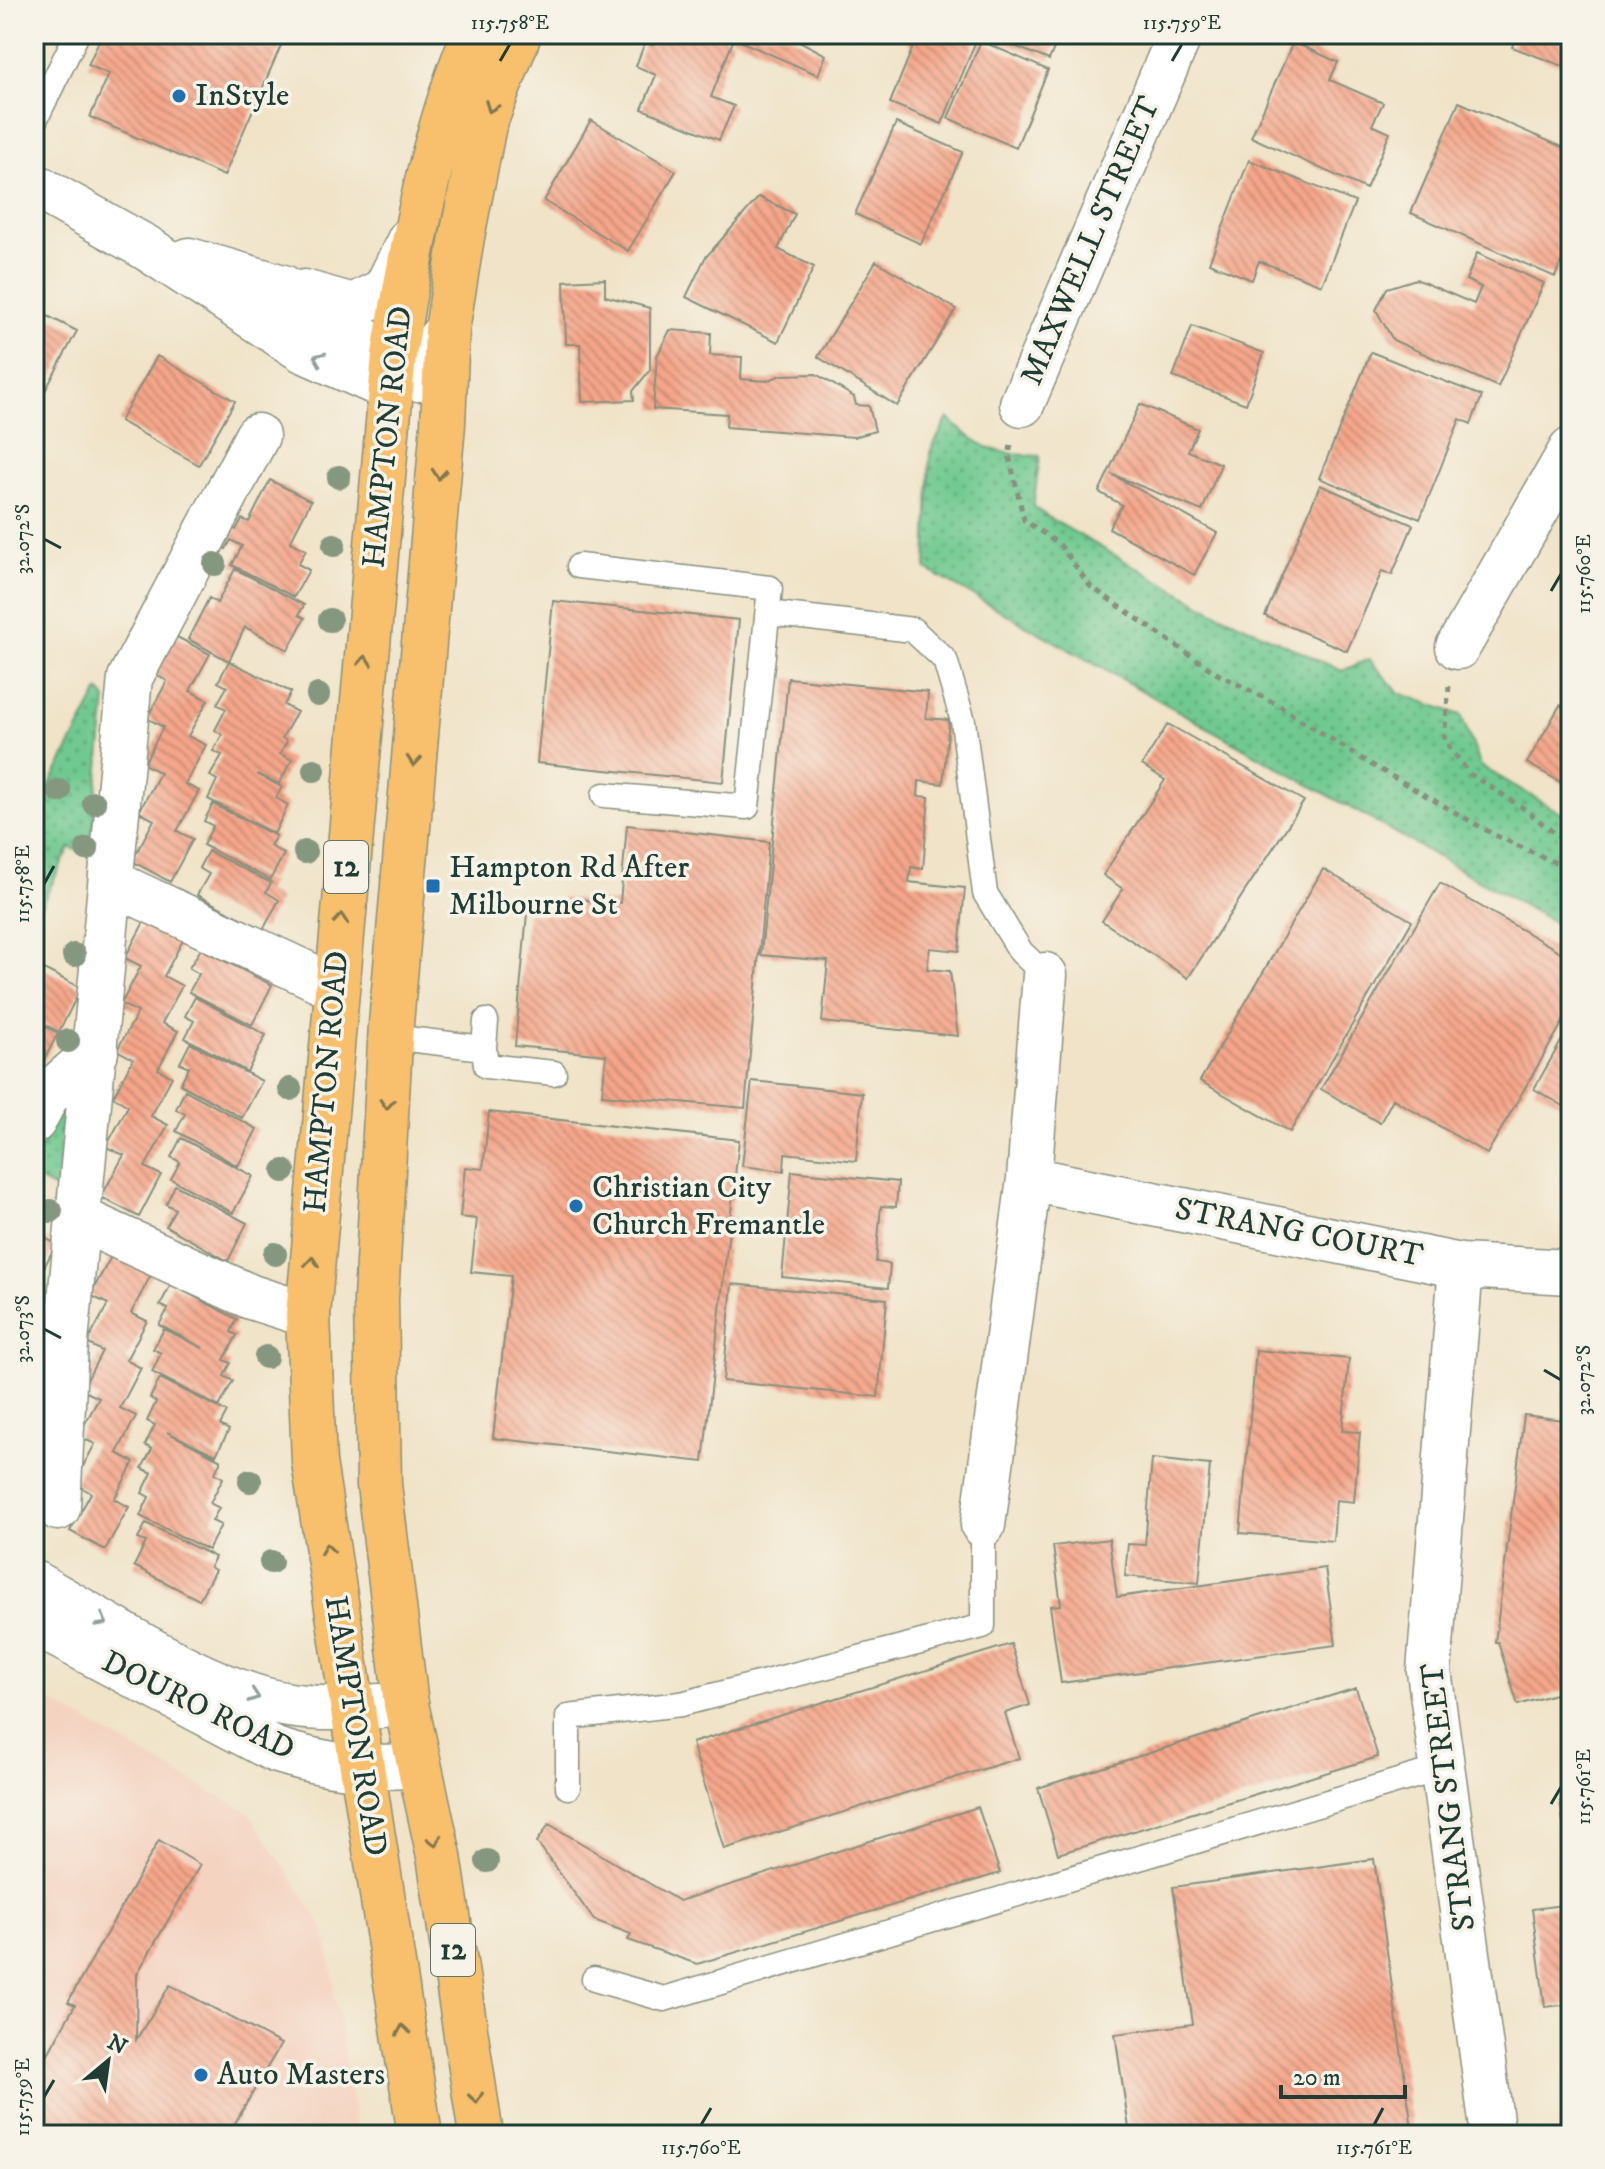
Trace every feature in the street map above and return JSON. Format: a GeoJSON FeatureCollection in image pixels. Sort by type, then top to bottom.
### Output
{"type":"FeatureCollection","features":[{"type":"Feature","properties":{"kind":"main road","name":"HAMPTON ROAD"},"geometry":{"type":"LineString","coordinates":[[420,2135],[350,1709],[314,1462],[308,1315],[335,987],[414,231],[458,73],[474,34]]}},
{"type":"Feature","properties":{"kind":"main road","name":"HAMPTON ROAD"},"geometry":{"type":"LineString","coordinates":[[481,2135],[439,1856],[417,1766],[406,1704],[379,1485],[376,1299],[390,1037],[443,424],[447,330],[484,125],[519,34]]}},
{"type":"Feature","properties":{"kind":"street","name":"MAXWELL STREET"},"geometry":{"type":"LineString","coordinates":[[1022,404],[1180,34]]}},
{"type":"Feature","properties":{"kind":"street"},"geometry":{"type":"LineString","coordinates":[[34,185],[145,247],[303,350],[399,371]]}},
{"type":"Feature","properties":{"kind":"street"},"geometry":{"type":"LineString","coordinates":[[145,247],[353,306],[385,290],[414,231]]}},
{"type":"Feature","properties":{"kind":"street"},"geometry":{"type":"LineString","coordinates":[[283,287],[399,371],[443,424]]}},
{"type":"Feature","properties":{"kind":"street"},"geometry":{"type":"LineString","coordinates":[[399,371],[447,330]]}},
{"type":"Feature","properties":{"kind":"street"},"geometry":{"type":"LineString","coordinates":[[58,1508],[50,1346],[80,1219],[130,678],[257,436]]}},
{"type":"Feature","properties":{"kind":"street"},"geometry":{"type":"LineString","coordinates":[[1458,647],[1571,450]]}},
{"type":"Feature","properties":{"kind":"street"},"geometry":{"type":"LineString","coordinates":[[113,883],[335,987]]}},
{"type":"Feature","properties":{"kind":"street"},"geometry":{"type":"LineString","coordinates":[[983,1525],[1029,1179],[1045,975]]}},
{"type":"Feature","properties":{"kind":"street"},"geometry":{"type":"LineString","coordinates":[[34,1121],[47,1095],[96,1052]]}},
{"type":"Feature","properties":{"kind":"street","name":"STRANG COURT"},"geometry":{"type":"LineString","coordinates":[[1029,1179],[1461,1266],[1571,1272]]}},
{"type":"Feature","properties":{"kind":"street"},"geometry":{"type":"LineString","coordinates":[[80,1219],[251,1297],[308,1315]]}},
{"type":"Feature","properties":{"kind":"street","name":"STRANG STREET"},"geometry":{"type":"LineString","coordinates":[[1461,1266],[1429,1671],[1493,2135]]}},
{"type":"Feature","properties":{"kind":"street","name":"DOURO ROAD"},"geometry":{"type":"LineString","coordinates":[[34,1583],[183,1665],[257,1698],[287,1705],[350,1709],[406,1704]]}},
{"type":"Feature","properties":{"kind":"street","name":"DOURO ROAD"},"geometry":{"type":"LineString","coordinates":[[34,1623],[275,1750],[316,1763],[360,1769],[417,1766]]}},
{"type":"Feature","properties":{"kind":"lane"},"geometry":{"type":"LineString","coordinates":[[34,122],[77,34]]}},
{"type":"Feature","properties":{"kind":"lane"},"geometry":{"type":"LineString","coordinates":[[579,566],[770,588],[747,807],[604,795]]}},
{"type":"Feature","properties":{"kind":"lane"},"geometry":{"type":"LineString","coordinates":[[768,613],[913,630],[945,660],[963,721],[985,893],[1021,952],[1045,975]]}},
{"type":"Feature","properties":{"kind":"lane"},"geometry":{"type":"LineString","coordinates":[[486,1021],[486,1066],[554,1073]]}},
{"type":"Feature","properties":{"kind":"lane"},"geometry":{"type":"LineString","coordinates":[[390,1037],[484,1048]]}},
{"type":"Feature","properties":{"kind":"lane"},"geometry":{"type":"LineString","coordinates":[[568,1787],[568,1717],[681,1704],[983,1626],[983,1525]]}},
{"type":"Feature","properties":{"kind":"lane"},"geometry":{"type":"LineString","coordinates":[[594,1979],[664,1999],[1442,1768]]}},
{"type":"Feature","properties":{"kind":"path"},"geometry":{"type":"LineString","coordinates":[[1022,404],[1009,455],[1024,520],[1060,545],[1090,586],[1216,673],[1278,705],[1367,762],[1493,834],[1571,870]]}},
{"type":"Feature","properties":{"kind":"path"},"geometry":{"type":"LineString","coordinates":[[1458,647],[1445,699],[1444,740],[1470,774],[1526,810],[1571,847]]}},
{"type":"Feature","properties":{"kind":"shaded area"},"geometry":{"type":"Polygon","coordinates":[[[34,1692],[249,1813],[325,1930],[357,2135],[34,2135],[34,1692]]]}},
{"type":"Feature","properties":{"kind":"green space"},"geometry":{"type":"Polygon","coordinates":[[[948,418],[989,448],[1011,454],[1040,456],[1033,507],[1053,520],[1215,612],[1342,671],[1369,659],[1399,693],[1461,715],[1481,766],[1571,819],[1571,932],[926,569],[930,452],[948,418]]]}},
{"type":"Feature","properties":{"kind":"green space"},"geometry":{"type":"Polygon","coordinates":[[[99,691],[106,699],[90,857],[70,847],[34,920],[34,815],[99,691]]]}},
{"type":"Feature","properties":{"kind":"green space"},"geometry":{"type":"Polygon","coordinates":[[[63,1104],[57,1190],[34,1178],[34,1160],[63,1104]]]}},
{"type":"Feature","properties":{"kind":"green space"},"geometry":{"type":"Polygon","coordinates":[[[41,1365],[34,1513],[34,1378],[41,1365]]]}},
{"type":"Feature","properties":{"kind":"green space"},"geometry":{"type":"Polygon","coordinates":[[[34,1513],[39,1514],[36,1526],[34,1525],[34,1513]]]}},
{"type":"Feature","properties":{"kind":"building","name":"InStyle"},"geometry":{"type":"Polygon","coordinates":[[[102,34],[286,34],[224,176],[90,117],[109,74],[88,65],[102,34]]]}},
{"type":"Feature","properties":{"kind":"building"},"geometry":{"type":"Polygon","coordinates":[[[657,34],[716,34],[733,41],[711,97],[734,106],[719,140],[642,109],[656,75],[636,66],[645,42],[653,45],[657,34]]]}},
{"type":"Feature","properties":{"kind":"building"},"geometry":{"type":"Polygon","coordinates":[[[724,34],[786,34],[826,55],[818,75],[724,34]]]}},
{"type":"Feature","properties":{"kind":"building"},"geometry":{"type":"Polygon","coordinates":[[[909,34],[968,34],[977,38],[942,124],[890,103],[913,47],[906,41],[909,34]]]}},
{"type":"Feature","properties":{"kind":"building"},"geometry":{"type":"Polygon","coordinates":[[[984,34],[1060,34],[1049,60],[984,34]]]}},
{"type":"Feature","properties":{"kind":"building"},"geometry":{"type":"Polygon","coordinates":[[[1517,34],[1571,34],[1571,69],[1512,47],[1517,34]]]}},
{"type":"Feature","properties":{"kind":"building"},"geometry":{"type":"Polygon","coordinates":[[[981,41],[1048,70],[1016,148],[948,118],[981,41]]]}},
{"type":"Feature","properties":{"kind":"building"},"geometry":{"type":"Polygon","coordinates":[[[1293,42],[1338,62],[1330,80],[1383,103],[1372,125],[1390,133],[1366,189],[1251,137],[1293,42]]]}},
{"type":"Feature","properties":{"kind":"building"},"geometry":{"type":"Polygon","coordinates":[[[1459,102],[1571,151],[1571,240],[1555,277],[1411,213],[1459,102]]]}},
{"type":"Feature","properties":{"kind":"building"},"geometry":{"type":"Polygon","coordinates":[[[591,120],[676,171],[628,251],[544,201],[591,120]]]}},
{"type":"Feature","properties":{"kind":"building"},"geometry":{"type":"Polygon","coordinates":[[[896,123],[963,152],[921,244],[855,214],[896,123]]]}},
{"type":"Feature","properties":{"kind":"building"},"geometry":{"type":"Polygon","coordinates":[[[1249,160],[1355,202],[1322,285],[1259,261],[1252,280],[1209,263],[1249,160]]]}},
{"type":"Feature","properties":{"kind":"building"},"geometry":{"type":"Polygon","coordinates":[[[759,197],[795,214],[778,249],[814,267],[778,342],[686,297],[705,258],[759,197]]]}},
{"type":"Feature","properties":{"kind":"building"},"geometry":{"type":"Polygon","coordinates":[[[1477,253],[1544,283],[1498,387],[1393,340],[1376,310],[1387,288],[1416,279],[1474,304],[1481,287],[1466,280],[1477,253]]]}},
{"type":"Feature","properties":{"kind":"building"},"geometry":{"type":"Polygon","coordinates":[[[876,261],[956,309],[897,406],[818,357],[876,261]]]}},
{"type":"Feature","properties":{"kind":"building"},"geometry":{"type":"Polygon","coordinates":[[[605,279],[605,296],[650,308],[650,370],[633,391],[634,400],[582,402],[580,344],[566,344],[564,281],[605,279]]]}},
{"type":"Feature","properties":{"kind":"building"},"geometry":{"type":"Polygon","coordinates":[[[34,309],[77,331],[43,395],[34,390],[34,309]]]}},
{"type":"Feature","properties":{"kind":"building"},"geometry":{"type":"Polygon","coordinates":[[[1192,326],[1264,353],[1246,404],[1173,377],[1192,326]]]}},
{"type":"Feature","properties":{"kind":"building"},"geometry":{"type":"Polygon","coordinates":[[[670,330],[711,333],[710,355],[742,357],[741,379],[767,381],[781,375],[816,374],[854,397],[856,405],[869,406],[875,431],[854,437],[726,427],[727,414],[653,409],[657,356],[670,330]]]}},
{"type":"Feature","properties":{"kind":"building"},"geometry":{"type":"Polygon","coordinates":[[[1371,352],[1482,396],[1471,424],[1460,419],[1420,519],[1319,478],[1371,352]]]}},
{"type":"Feature","properties":{"kind":"building"},"geometry":{"type":"Polygon","coordinates":[[[157,356],[235,401],[199,465],[120,421],[157,356]]]}},
{"type":"Feature","properties":{"kind":"building"},"geometry":{"type":"Polygon","coordinates":[[[1140,404],[1198,429],[1188,451],[1221,464],[1202,511],[1111,474],[1217,533],[1194,575],[1109,528],[1122,505],[1099,492],[1140,404]]]}},
{"type":"Feature","properties":{"kind":"building"},"geometry":{"type":"Polygon","coordinates":[[[270,480],[311,501],[290,542],[306,550],[298,564],[309,570],[294,597],[232,565],[242,546],[231,540],[226,549],[209,539],[218,521],[236,530],[242,519],[249,522],[270,480]]]}},
{"type":"Feature","properties":{"kind":"building"},"geometry":{"type":"Polygon","coordinates":[[[1320,485],[1413,525],[1392,575],[1382,571],[1347,651],[1265,616],[1320,485]]]}},
{"type":"Feature","properties":{"kind":"building"},"geometry":{"type":"Polygon","coordinates":[[[235,569],[304,605],[299,615],[305,618],[288,650],[245,627],[229,661],[188,639],[209,598],[217,603],[235,569]]]}},
{"type":"Feature","properties":{"kind":"building"},"geometry":{"type":"Polygon","coordinates":[[[553,601],[739,620],[723,782],[537,763],[553,601]]]}},
{"type":"Feature","properties":{"kind":"building"},"geometry":{"type":"Polygon","coordinates":[[[173,635],[210,654],[190,691],[208,700],[188,736],[206,745],[185,784],[199,791],[177,831],[193,839],[170,882],[132,861],[154,820],[139,812],[160,773],[144,764],[163,727],[147,718],[167,681],[152,672],[173,635]]]}},
{"type":"Feature","properties":{"kind":"building"},"geometry":{"type":"Polygon","coordinates":[[[229,661],[291,692],[284,705],[297,712],[282,738],[287,741],[280,754],[292,760],[279,784],[257,774],[282,787],[276,798],[288,805],[274,834],[208,799],[217,780],[210,776],[222,755],[213,751],[222,735],[215,730],[226,709],[217,704],[227,687],[218,682],[229,661]]]}},
{"type":"Feature","properties":{"kind":"building"},"geometry":{"type":"Polygon","coordinates":[[[788,678],[928,692],[926,718],[949,720],[943,784],[919,781],[918,796],[929,797],[923,869],[911,867],[909,882],[965,888],[959,951],[930,948],[927,969],[950,971],[958,1036],[822,1022],[828,961],[761,955],[788,678]]]}},
{"type":"Feature","properties":{"kind":"building"},"geometry":{"type":"Polygon","coordinates":[[[1560,705],[1571,711],[1571,788],[1527,763],[1560,705]]]}},
{"type":"Feature","properties":{"kind":"building"},"geometry":{"type":"Polygon","coordinates":[[[1168,724],[1304,801],[1188,978],[1102,921],[1123,889],[1103,875],[1165,780],[1142,765],[1168,724]]]}},
{"type":"Feature","properties":{"kind":"building"},"geometry":{"type":"Polygon","coordinates":[[[213,804],[276,836],[270,846],[284,854],[270,880],[203,845],[213,826],[204,821],[213,804]]]}},
{"type":"Feature","properties":{"kind":"building"},"geometry":{"type":"Polygon","coordinates":[[[627,825],[769,842],[745,1108],[602,1095],[606,1055],[515,1046],[527,913],[561,916],[563,898],[620,903],[627,825]]]}},
{"type":"Feature","properties":{"kind":"building"},"geometry":{"type":"Polygon","coordinates":[[[208,851],[271,883],[266,892],[279,900],[263,930],[197,895],[209,874],[199,868],[208,851]]]}},
{"type":"Feature","properties":{"kind":"building"},"geometry":{"type":"Polygon","coordinates":[[[1323,869],[1412,921],[1290,1132],[1200,1081],[1323,869]]]}},
{"type":"Feature","properties":{"kind":"building"},"geometry":{"type":"Polygon","coordinates":[[[1440,883],[1571,958],[1571,1008],[1487,1154],[1393,1099],[1380,1123],[1321,1089],[1440,883]]]}},
{"type":"Feature","properties":{"kind":"building"},"geometry":{"type":"Polygon","coordinates":[[[145,920],[183,940],[164,976],[182,986],[162,1023],[178,1031],[158,1069],[172,1077],[151,1116],[168,1125],[145,1167],[161,1175],[139,1217],[101,1197],[124,1155],[106,1147],[128,1106],[113,1097],[133,1059],[117,1050],[138,1012],[121,1004],[141,966],[125,958],[145,920]]]}},
{"type":"Feature","properties":{"kind":"building"},"geometry":{"type":"Polygon","coordinates":[[[201,949],[272,985],[252,1025],[189,992],[199,974],[189,968],[201,949]]]}},
{"type":"Feature","properties":{"kind":"building"},"geometry":{"type":"Polygon","coordinates":[[[34,964],[81,988],[59,1032],[34,1019],[34,964]]]}},
{"type":"Feature","properties":{"kind":"building"},"geometry":{"type":"Polygon","coordinates":[[[195,997],[266,1035],[247,1072],[185,1038],[194,1021],[185,1016],[195,997]]]}},
{"type":"Feature","properties":{"kind":"building"},"geometry":{"type":"Polygon","coordinates":[[[34,1020],[58,1033],[36,1076],[34,1075],[34,1020]]]}},
{"type":"Feature","properties":{"kind":"building"},"geometry":{"type":"Polygon","coordinates":[[[1571,1024],[1571,1116],[1566,1113],[1569,1109],[1534,1089],[1571,1024]]]}},
{"type":"Feature","properties":{"kind":"building"},"geometry":{"type":"Polygon","coordinates":[[[190,1043],[262,1081],[242,1118],[180,1084],[189,1067],[180,1063],[190,1043]]]}},
{"type":"Feature","properties":{"kind":"building"},"geometry":{"type":"Polygon","coordinates":[[[752,1081],[862,1093],[856,1161],[785,1153],[784,1171],[742,1166],[752,1081]]]}},
{"type":"Feature","properties":{"kind":"building"},"geometry":{"type":"Polygon","coordinates":[[[185,1090],[257,1129],[238,1166],[176,1131],[185,1114],[176,1109],[185,1090]]]}},
{"type":"Feature","properties":{"kind":"building"},"geometry":{"type":"Polygon","coordinates":[[[489,1112],[739,1140],[703,1462],[493,1438],[511,1276],[471,1272],[477,1219],[460,1217],[465,1167],[483,1169],[489,1112]]]}},
{"type":"Feature","properties":{"kind":"building"},"geometry":{"type":"Polygon","coordinates":[[[181,1138],[253,1176],[233,1213],[171,1179],[180,1162],[171,1157],[181,1138]]]}},
{"type":"Feature","properties":{"kind":"building"},"geometry":{"type":"Polygon","coordinates":[[[792,1171],[898,1182],[896,1207],[881,1206],[876,1262],[890,1264],[888,1288],[782,1277],[792,1171]]]}},
{"type":"Feature","properties":{"kind":"building"},"geometry":{"type":"Polygon","coordinates":[[[175,1185],[247,1223],[228,1261],[166,1226],[175,1209],[166,1204],[175,1185]]]}},
{"type":"Feature","properties":{"kind":"building"},"geometry":{"type":"Polygon","coordinates":[[[34,1232],[56,1244],[34,1287],[34,1232]]]}},
{"type":"Feature","properties":{"kind":"building"},"geometry":{"type":"Polygon","coordinates":[[[113,1253],[152,1273],[131,1313],[147,1321],[126,1360],[141,1368],[120,1408],[136,1416],[117,1453],[134,1462],[114,1499],[129,1507],[105,1550],[70,1531],[91,1493],[74,1483],[95,1444],[78,1436],[99,1398],[82,1390],[102,1351],[87,1343],[108,1304],[90,1295],[113,1253]]]}},
{"type":"Feature","properties":{"kind":"building"},"geometry":{"type":"Polygon","coordinates":[[[171,1284],[237,1319],[231,1332],[237,1335],[224,1360],[231,1363],[224,1376],[233,1381],[219,1407],[152,1372],[161,1353],[153,1349],[164,1329],[203,1348],[159,1325],[168,1309],[160,1305],[171,1284]]]}},
{"type":"Feature","properties":{"kind":"building"},"geometry":{"type":"Polygon","coordinates":[[[732,1284],[887,1299],[878,1397],[723,1381],[732,1284]]]}},
{"type":"Feature","properties":{"kind":"building"},"geometry":{"type":"Polygon","coordinates":[[[1256,1350],[1349,1359],[1342,1431],[1360,1432],[1354,1502],[1336,1500],[1333,1541],[1240,1533],[1256,1350]]]}},
{"type":"Feature","properties":{"kind":"building"},"geometry":{"type":"Polygon","coordinates":[[[160,1378],[227,1412],[220,1425],[229,1430],[216,1455],[167,1432],[221,1460],[215,1473],[223,1478],[210,1503],[219,1508],[212,1521],[221,1525],[208,1550],[140,1516],[149,1497],[142,1493],[152,1473],[142,1468],[152,1449],[145,1445],[155,1425],[147,1421],[156,1402],[150,1398],[160,1378]]]}},
{"type":"Feature","properties":{"kind":"building"},"geometry":{"type":"Polygon","coordinates":[[[1524,1415],[1571,1421],[1571,1689],[1518,1705],[1498,1642],[1495,1642],[1524,1415]]]}},
{"type":"Feature","properties":{"kind":"building"},"geometry":{"type":"Polygon","coordinates":[[[1152,1459],[1210,1465],[1199,1583],[1125,1576],[1128,1544],[1145,1545],[1152,1459]]]}},
{"type":"Feature","properties":{"kind":"building"},"geometry":{"type":"Polygon","coordinates":[[[146,1523],[215,1557],[210,1567],[215,1570],[199,1600],[134,1566],[146,1542],[138,1539],[146,1523]]]}},
{"type":"Feature","properties":{"kind":"building"},"geometry":{"type":"Polygon","coordinates":[[[1109,1539],[1117,1597],[1325,1568],[1336,1645],[1061,1683],[1050,1606],[1061,1605],[1053,1546],[1109,1539]]]}},
{"type":"Feature","properties":{"kind":"building"},"geometry":{"type":"Polygon","coordinates":[[[1011,1644],[1030,1705],[1005,1713],[1019,1758],[724,1849],[692,1743],[1011,1644]]]}},
{"type":"Feature","properties":{"kind":"building"},"geometry":{"type":"Polygon","coordinates":[[[1356,1688],[1378,1757],[1058,1854],[1038,1788],[1356,1688]]]}},
{"type":"Feature","properties":{"kind":"building"},"geometry":{"type":"Polygon","coordinates":[[[1571,1799],[1571,1866],[1569,1867],[1560,1801],[1571,1799]]]}},
{"type":"Feature","properties":{"kind":"building"},"geometry":{"type":"Polygon","coordinates":[[[978,1807],[1000,1873],[697,1964],[628,1940],[631,1934],[594,1920],[537,1842],[549,1824],[679,1901],[978,1807]]]}},
{"type":"Feature","properties":{"kind":"building"},"geometry":{"type":"Polygon","coordinates":[[[159,1840],[200,1865],[137,1974],[136,2040],[170,1985],[281,2044],[228,2135],[34,2135],[34,2079],[75,2005],[68,2002],[159,1840]]]}},
{"type":"Feature","properties":{"kind":"building"},"geometry":{"type":"Polygon","coordinates":[[[1374,1859],[1413,2135],[1130,2135],[1115,2034],[1193,2024],[1173,1887],[1374,1859]]]}},
{"type":"Feature","properties":{"kind":"building"},"geometry":{"type":"Polygon","coordinates":[[[1571,1904],[1571,2004],[1545,2007],[1532,1909],[1571,1904]]]}},
{"type":"Feature","properties":{"kind":"place","name":"InStyle"},"geometry":{"type":"Point","coordinates":[179,96]}},
{"type":"Feature","properties":{"kind":"place","name":"Hampton Rd After Milbourne St"},"geometry":{"type":"Point","coordinates":[433,886]}},
{"type":"Feature","properties":{"kind":"place","name":"Christian City Church Fremantle"},"geometry":{"type":"Point","coordinates":[576,1206]}},
{"type":"Feature","properties":{"kind":"place","name":"Auto Masters"},"geometry":{"type":"Point","coordinates":[201,2075]}}]}
